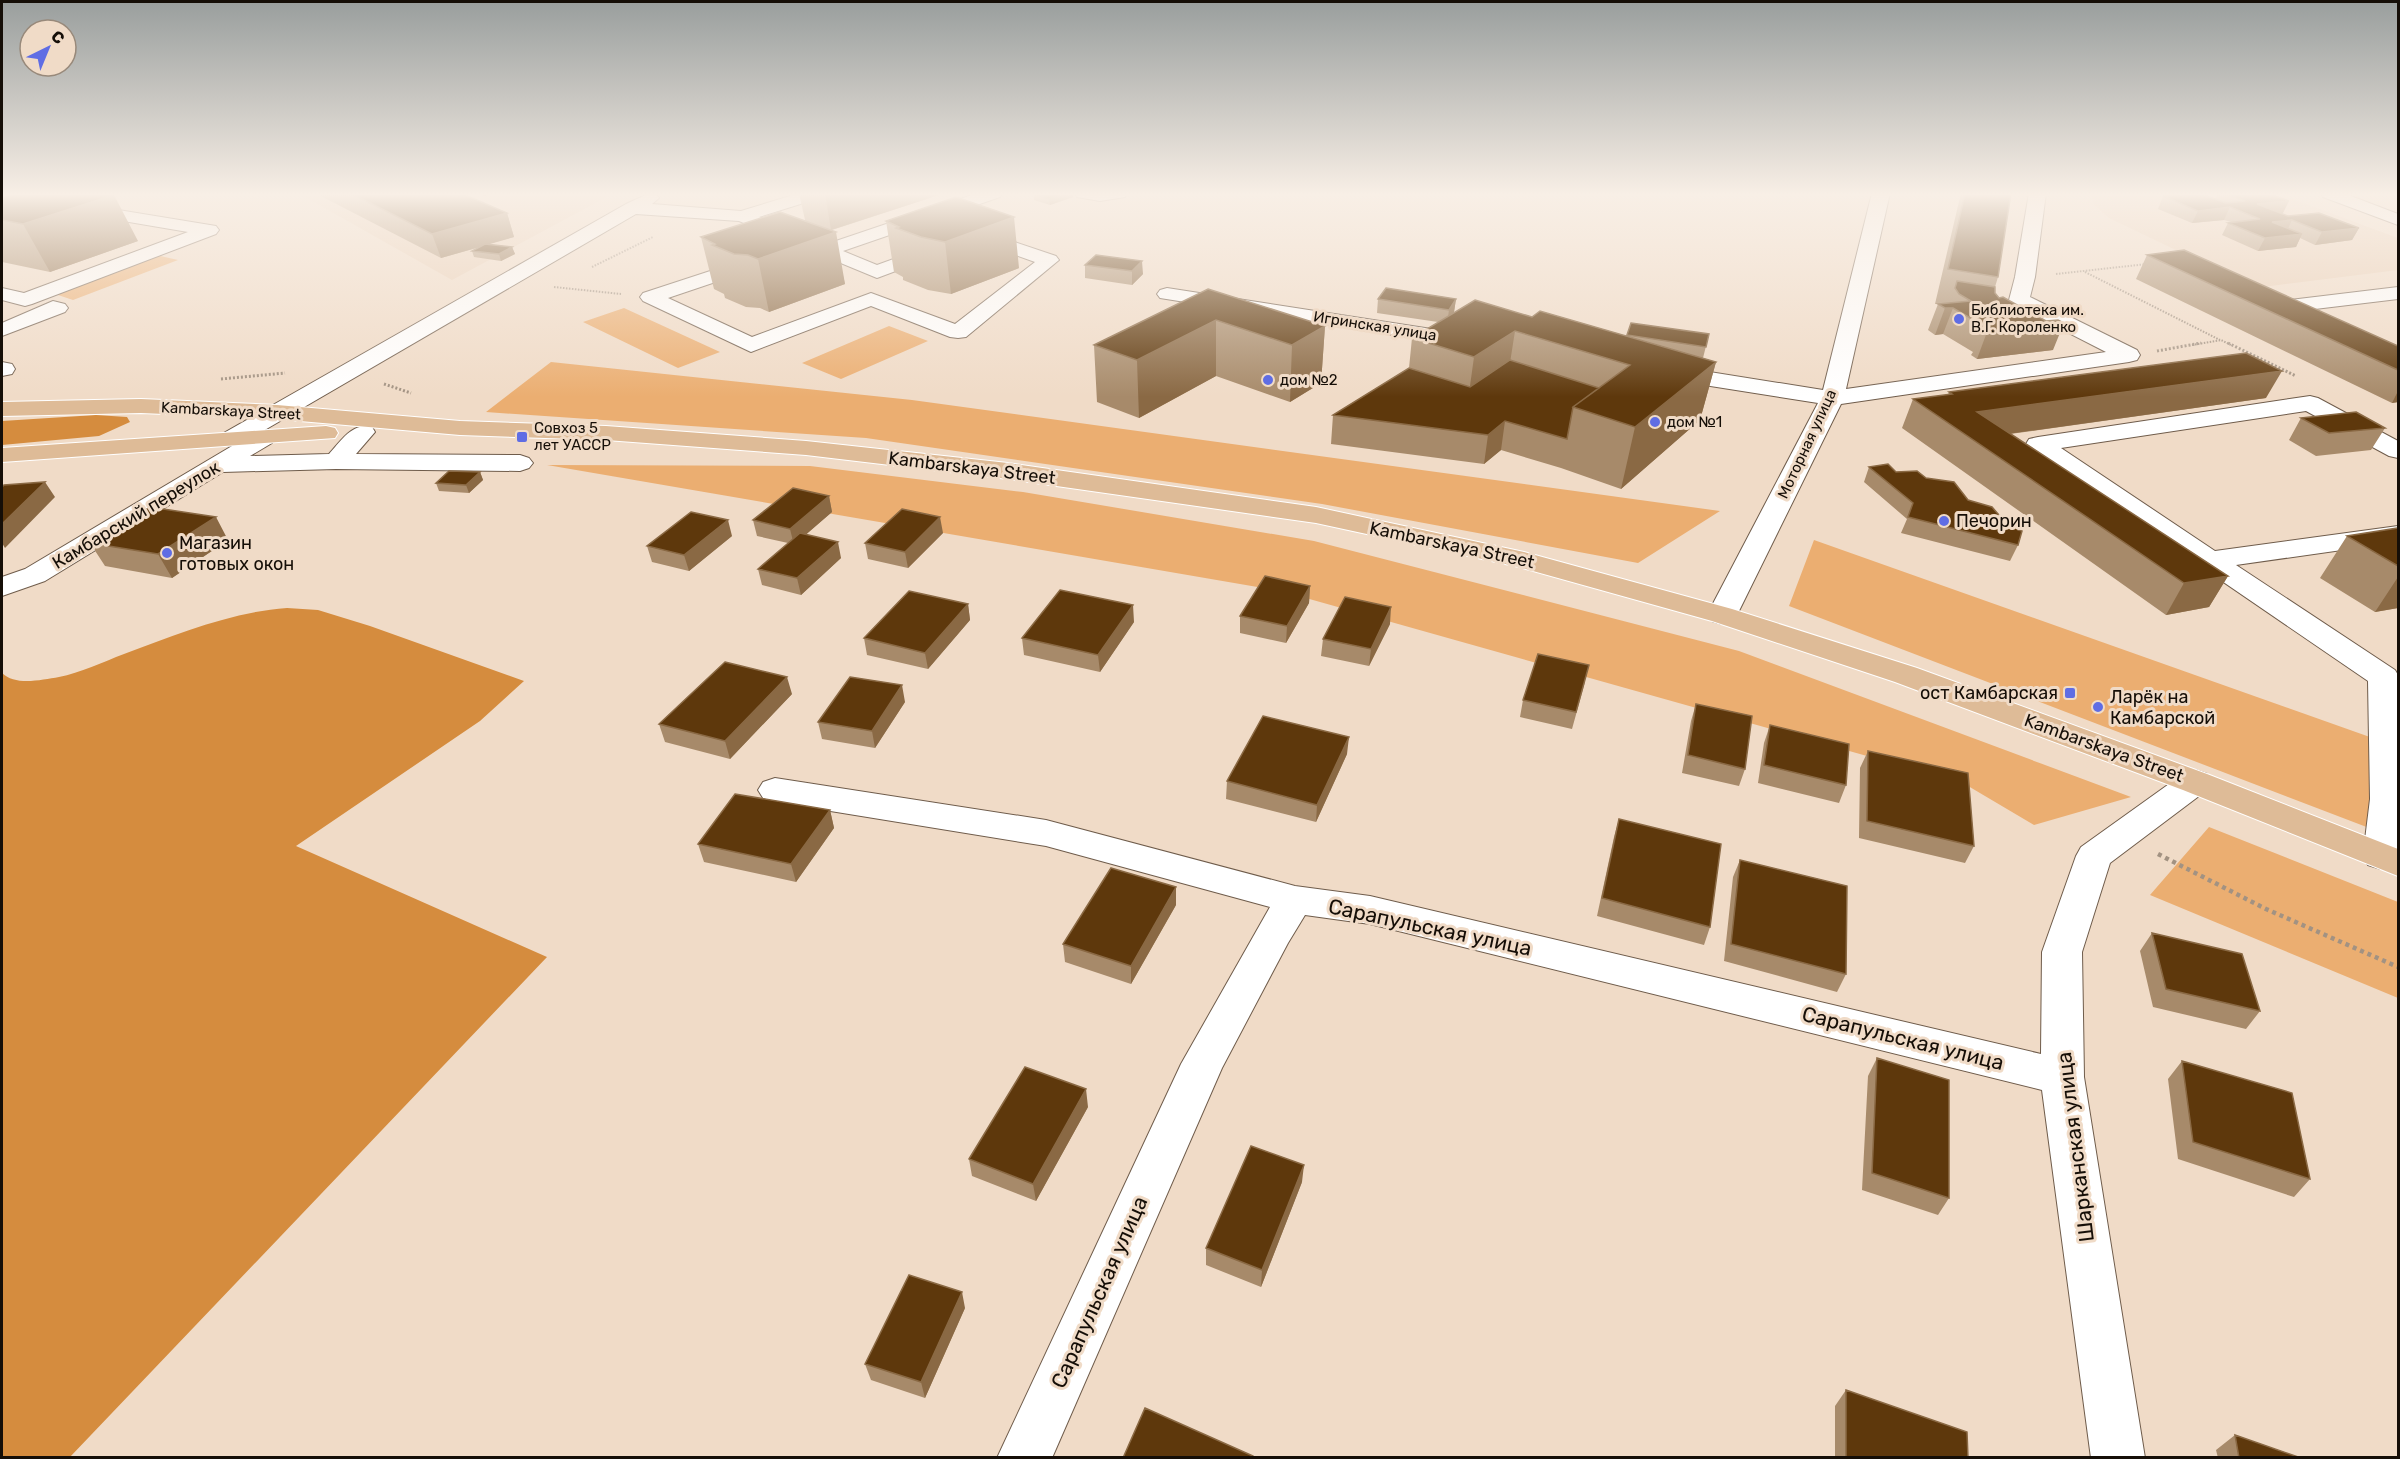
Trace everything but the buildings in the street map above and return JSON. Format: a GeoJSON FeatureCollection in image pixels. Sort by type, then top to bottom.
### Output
{"type":"FeatureCollection","features":[{"type":"Feature","properties":{"kind":"main road","name":"Kambarskaya Street"},"geometry":{"type":"LineString","coordinates":[[2,410],[141,406],[272,424],[363,432],[460,428]]}},
{"type":"Feature","properties":{"kind":"main road"},"geometry":{"type":"LineString","coordinates":[[66,450],[120,434],[149,419],[141,406]]}},
{"type":"Feature","properties":{"kind":"main road","name":"Kambarskaya Street"},"geometry":{"type":"LineString","coordinates":[[2,455],[231,439],[272,424],[606,433],[806,448],[1008,471],[1316,515],[1524,560],[1722,615],[1906,675],[2195,782],[2390,860]]}},
{"type":"Feature","properties":{"kind":"street"},"geometry":{"type":"LineString","coordinates":[[25,300],[128,261]]}},
{"type":"Feature","properties":{"kind":"street","name":"Камбарский переулок"},"geometry":{"type":"LineString","coordinates":[[2,587],[35,575],[219,465],[272,424],[544,261]]}},
{"type":"Feature","properties":{"kind":"street"},"geometry":{"type":"LineString","coordinates":[[650,297],[758,261]]}},
{"type":"Feature","properties":{"kind":"street"},"geometry":{"type":"LineString","coordinates":[[850,261],[877,272],[906,261]]}},
{"type":"Feature","properties":{"kind":"street"},"geometry":{"type":"LineString","coordinates":[[650,297],[751,345],[871,298],[957,332],[1048,261]]}},
{"type":"Feature","properties":{"kind":"street","name":"Моторная улица"},"geometry":{"type":"LineString","coordinates":[[1722,615],[1832,398],[1865,261]]}},
{"type":"Feature","properties":{"kind":"street"},"geometry":{"type":"LineString","coordinates":[[2027,261],[2019,300],[2129,355]]}},
{"type":"Feature","properties":{"kind":"street"},"geometry":{"type":"LineString","coordinates":[[2325,325],[2290,306],[2398,293]]}},
{"type":"Feature","properties":{"kind":"street"},"geometry":{"type":"LineString","coordinates":[[2,294],[58,308],[2,330]]}},
{"type":"Feature","properties":{"kind":"street","name":"Игринская улица"},"geometry":{"type":"LineString","coordinates":[[1167,294],[1484,343]]}},
{"type":"Feature","properties":{"kind":"street"},"geometry":{"type":"LineString","coordinates":[[1646,369],[1832,398],[2129,355]]}},
{"type":"Feature","properties":{"kind":"street"},"geometry":{"type":"LineString","coordinates":[[2390,860],[2388,799],[2391,676],[2210,560],[2038,444],[2310,403],[2398,451]]}},
{"type":"Feature","properties":{"kind":"street"},"geometry":{"type":"LineString","coordinates":[[336,461],[363,432]]}},
{"type":"Feature","properties":{"kind":"street"},"geometry":{"type":"LineString","coordinates":[[219,465],[336,461],[520,463]]}},
{"type":"Feature","properties":{"kind":"street"},"geometry":{"type":"LineString","coordinates":[[2210,560],[2398,534]]}},
{"type":"Feature","properties":{"kind":"street","name":"Шарканская улица"},"geometry":{"type":"LineString","coordinates":[[2118,1458],[2062,1077],[2062,952],[2094,856],[2195,782]]}},
{"type":"Feature","properties":{"kind":"street"},"geometry":{"type":"LineString","coordinates":[[776,790],[1046,833],[1295,900]]}},
{"type":"Feature","properties":{"kind":"street","name":"Сарапульская улица"},"geometry":{"type":"LineString","coordinates":[[1024,1458],[1202,1064],[1295,900],[1370,910],[2062,1077]]}},
{"type":"Feature","properties":{"kind":"path"},"geometry":{"type":"LineString","coordinates":[[2025,277],[2154,264]]}},
{"type":"Feature","properties":{"kind":"path"},"geometry":{"type":"LineString","coordinates":[[2084,271],[2303,380]]}},
{"type":"Feature","properties":{"kind":"path"},"geometry":{"type":"LineString","coordinates":[[553,287],[650,297]]}},
{"type":"Feature","properties":{"kind":"path"},"geometry":{"type":"LineString","coordinates":[[2129,355],[2221,340]]}},
{"type":"Feature","properties":{"kind":"path"},"geometry":{"type":"LineString","coordinates":[[2122,836],[2265,909],[2398,968]]}},
{"type":"Feature","properties":{"kind":"shaded area"},"geometry":{"type":"Polygon","coordinates":[[[139,261],[175,261],[73,300],[52,293],[139,261]]]}},
{"type":"Feature","properties":{"kind":"shaded area"},"geometry":{"type":"Polygon","coordinates":[[[419,261],[487,261],[452,280],[419,261]]]}},
{"type":"Feature","properties":{"kind":"shaded area"},"geometry":{"type":"Polygon","coordinates":[[[2199,261],[2398,261],[2398,270],[2255,288],[2199,261]]]}},
{"type":"Feature","properties":{"kind":"shaded area"},"geometry":{"type":"Polygon","coordinates":[[[624,308],[720,352],[678,368],[583,322],[624,308]]]}},
{"type":"Feature","properties":{"kind":"shaded area"},"geometry":{"type":"Polygon","coordinates":[[[889,326],[928,341],[841,379],[802,363],[889,326]]]}},
{"type":"Feature","properties":{"kind":"shaded area"},"geometry":{"type":"Polygon","coordinates":[[[551,362],[912,400],[1720,511],[1638,563],[1322,504],[866,438],[486,412],[551,362]]]}},
{"type":"Feature","properties":{"kind":"shaded area"},"geometry":{"type":"Polygon","coordinates":[[[96,415],[127,417],[130,422],[99,436],[2,445],[2,421],[96,415]]]}},
{"type":"Feature","properties":{"kind":"shaded area"},"geometry":{"type":"Polygon","coordinates":[[[547,465],[810,466],[1023,492],[1314,541],[1739,651],[2131,797],[2034,825],[1963,783],[1281,591],[547,465]]]}},
{"type":"Feature","properties":{"kind":"shaded area"},"geometry":{"type":"Polygon","coordinates":[[[1814,540],[2398,747],[2398,839],[1789,606],[1814,540]]]}},
{"type":"Feature","properties":{"kind":"shaded area"},"geometry":{"type":"Polygon","coordinates":[[[287,608],[318,610],[370,626],[524,681],[480,721],[296,846],[547,957],[70,1457],[2,1457],[2,673],[21,681],[67,675],[204,625],[245,614],[287,608]]]}},
{"type":"Feature","properties":{"kind":"shaded area"},"geometry":{"type":"Polygon","coordinates":[[[2209,827],[2398,902],[2398,998],[2150,895],[2209,827]]]}},
{"type":"Feature","properties":{"kind":"place","name":"Библиотека им. В.Г. Короленко"},"geometry":{"type":"Point","coordinates":[1959,319]}},
{"type":"Feature","properties":{"kind":"place","name":"дом №2"},"geometry":{"type":"Point","coordinates":[1268,380]}},
{"type":"Feature","properties":{"kind":"place","name":"дом №1"},"geometry":{"type":"Point","coordinates":[1655,422]}},
{"type":"Feature","properties":{"kind":"place","name":"Совхоз 5 лет УАССР"},"geometry":{"type":"Point","coordinates":[522,437]}},
{"type":"Feature","properties":{"kind":"place","name":"Печорин"},"geometry":{"type":"Point","coordinates":[1944,521]}},
{"type":"Feature","properties":{"kind":"place","name":"Магазин готовых окон"},"geometry":{"type":"Point","coordinates":[167,553]}},
{"type":"Feature","properties":{"kind":"place","name":"ост Камбарская"},"geometry":{"type":"Point","coordinates":[2070,693]}},
{"type":"Feature","properties":{"kind":"place","name":"Ларёк на Камбарской"},"geometry":{"type":"Point","coordinates":[2098,707]}}]}
